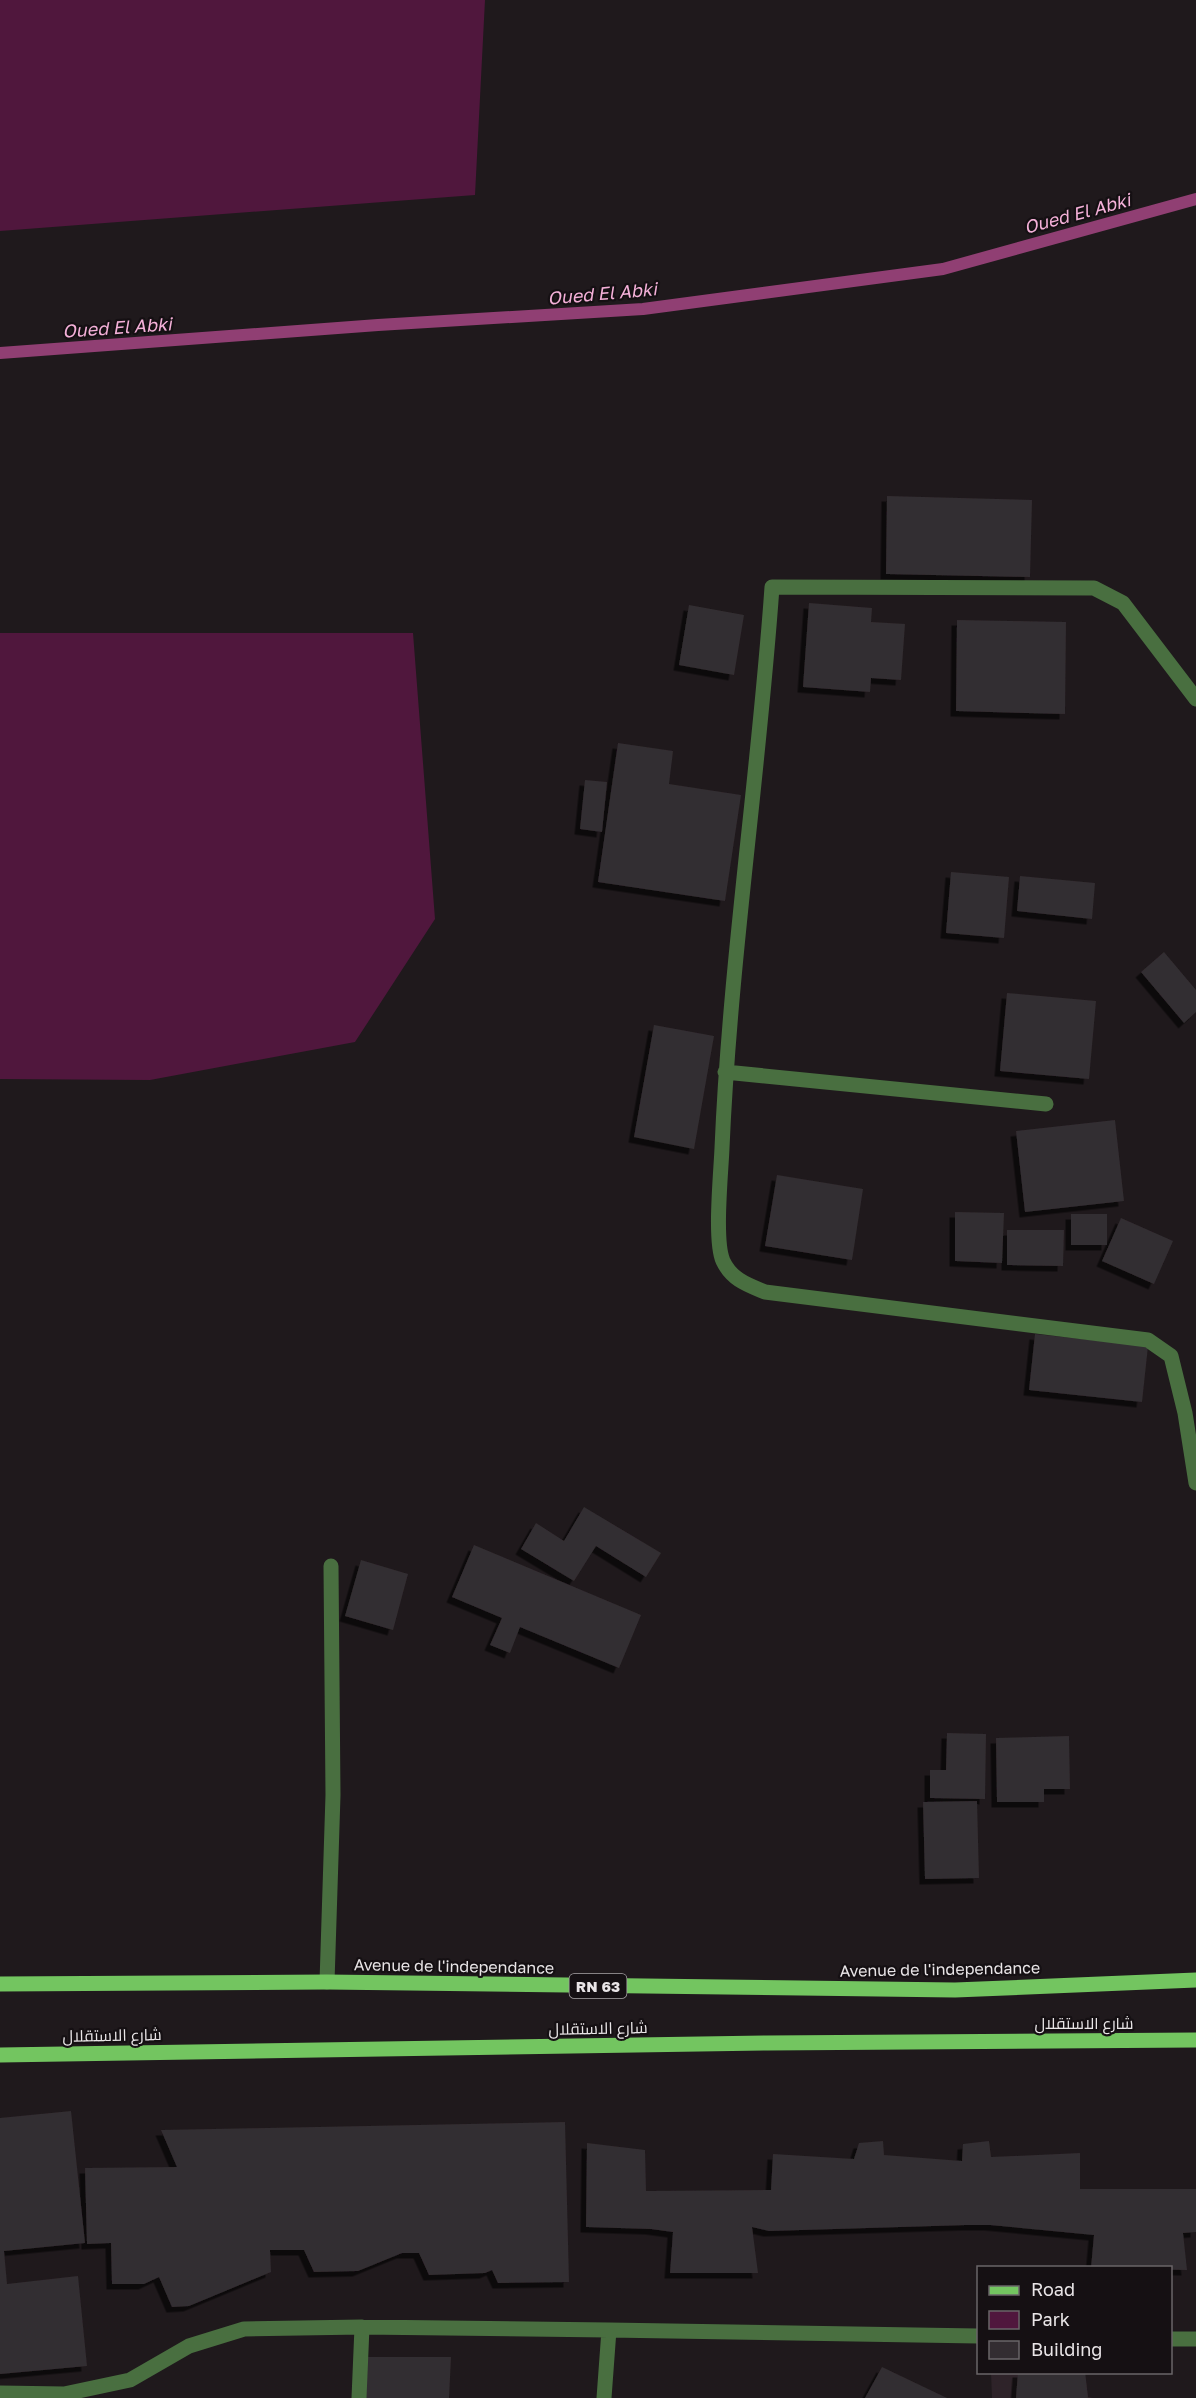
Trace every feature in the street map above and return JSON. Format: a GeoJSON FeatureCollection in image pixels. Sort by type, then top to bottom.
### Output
{"type":"FeatureCollection","features":[{"type":"Feature","properties":{"kind":"main road","name":"Avenue de l'independance"},"geometry":{"type":"LineString","coordinates":[[0,1984],[327,1982],[955,1990],[1196,1980]]}},
{"type":"Feature","properties":{"kind":"main road","name":"شارع الاستقلال"},"geometry":{"type":"LineString","coordinates":[[0,2055],[767,2043],[1196,2040]]}},
{"type":"Feature","properties":{"kind":"street"},"geometry":{"type":"LineString","coordinates":[[1196,699],[1123,603],[1094,588],[772,586],[767,663],[725,1072],[719,1227],[723,1260],[737,1281],[765,1293],[1148,1340],[1171,1356],[1185,1413],[1196,1483]]}},
{"type":"Feature","properties":{"kind":"street"},"geometry":{"type":"LineString","coordinates":[[725,1072],[1046,1104]]}},
{"type":"Feature","properties":{"kind":"street"},"geometry":{"type":"LineString","coordinates":[[327,1982],[333,1795],[331,1566]]}},
{"type":"Feature","properties":{"kind":"street"},"geometry":{"type":"LineString","coordinates":[[359,2398],[362,2327]]}},
{"type":"Feature","properties":{"kind":"street"},"geometry":{"type":"LineString","coordinates":[[0,2393],[64,2394],[130,2380],[189,2346],[244,2329],[362,2327],[977,2336]]}},
{"type":"Feature","properties":{"kind":"street"},"geometry":{"type":"LineString","coordinates":[[604,2398],[609,2330]]}},
{"type":"Feature","properties":{"kind":"street"},"geometry":{"type":"LineString","coordinates":[[1172,2339],[1196,2339]]}},
{"type":"Feature","properties":{"kind":"shaded area"},"geometry":{"type":"Polygon","coordinates":[[[991,2374],[1085,2374],[1088,2397],[1093,2398],[992,2398],[991,2374]]]}},
{"type":"Feature","properties":{"kind":"green space"},"geometry":{"type":"Polygon","coordinates":[[[0,0],[485,0],[475,195],[0,231],[0,0]]]}},
{"type":"Feature","properties":{"kind":"green space"},"geometry":{"type":"Polygon","coordinates":[[[0,633],[413,633],[435,919],[355,1042],[150,1080],[0,1079],[0,633]]]}},
{"type":"Feature","properties":{"kind":"building"},"geometry":{"type":"Polygon","coordinates":[[[887,496],[1032,500],[1030,577],[886,574],[887,496]]]}},
{"type":"Feature","properties":{"kind":"building"},"geometry":{"type":"Polygon","coordinates":[[[809,603],[872,608],[871,622],[905,624],[901,680],[871,678],[870,692],[803,687],[809,603]]]}},
{"type":"Feature","properties":{"kind":"building"},"geometry":{"type":"Polygon","coordinates":[[[689,605],[744,615],[734,675],[679,665],[689,605]]]}},
{"type":"Feature","properties":{"kind":"building"},"geometry":{"type":"Polygon","coordinates":[[[957,620],[1066,622],[1065,714],[956,711],[957,620]]]}},
{"type":"Feature","properties":{"kind":"building"},"geometry":{"type":"Polygon","coordinates":[[[618,743],[673,751],[669,784],[741,795],[725,901],[598,882],[618,743]]]}},
{"type":"Feature","properties":{"kind":"building"},"geometry":{"type":"Polygon","coordinates":[[[585,780],[607,782],[602,832],[580,829],[585,780]]]}},
{"type":"Feature","properties":{"kind":"building"},"geometry":{"type":"Polygon","coordinates":[[[951,872],[1009,877],[1004,938],[946,933],[951,872]]]}},
{"type":"Feature","properties":{"kind":"building"},"geometry":{"type":"Polygon","coordinates":[[[1020,876],[1095,883],[1092,919],[1017,911],[1020,876]]]}},
{"type":"Feature","properties":{"kind":"building"},"geometry":{"type":"Polygon","coordinates":[[[1164,952],[1196,990],[1196,1012],[1184,1023],[1141,972],[1164,952]]]}},
{"type":"Feature","properties":{"kind":"building"},"geometry":{"type":"Polygon","coordinates":[[[1007,993],[1096,1001],[1089,1079],[1000,1071],[1007,993]]]}},
{"type":"Feature","properties":{"kind":"building"},"geometry":{"type":"Polygon","coordinates":[[[654,1025],[714,1036],[694,1149],[634,1137],[654,1025]]]}},
{"type":"Feature","properties":{"kind":"building"},"geometry":{"type":"Polygon","coordinates":[[[1115,1120],[1124,1201],[1025,1212],[1016,1131],[1115,1120]]]}},
{"type":"Feature","properties":{"kind":"building"},"geometry":{"type":"Polygon","coordinates":[[[777,1175],[863,1189],[852,1260],[765,1246],[777,1175]]]}},
{"type":"Feature","properties":{"kind":"building"},"geometry":{"type":"Polygon","coordinates":[[[955,1212],[1004,1213],[1002,1263],[955,1261],[955,1212]]]}},
{"type":"Feature","properties":{"kind":"building"},"geometry":{"type":"Polygon","coordinates":[[[1071,1214],[1107,1214],[1107,1245],[1071,1245],[1071,1214]]]}},
{"type":"Feature","properties":{"kind":"building"},"geometry":{"type":"Polygon","coordinates":[[[1121,1218],[1173,1241],[1154,1284],[1102,1261],[1121,1218]]]}},
{"type":"Feature","properties":{"kind":"building"},"geometry":{"type":"Polygon","coordinates":[[[1007,1230],[1064,1230],[1063,1266],[1007,1265],[1007,1230]]]}},
{"type":"Feature","properties":{"kind":"building"},"geometry":{"type":"Polygon","coordinates":[[[1035,1334],[1148,1346],[1142,1402],[1029,1390],[1035,1334]]]}},
{"type":"Feature","properties":{"kind":"building"},"geometry":{"type":"Polygon","coordinates":[[[584,1507],[661,1553],[646,1577],[596,1546],[574,1581],[521,1549],[536,1523],[564,1541],[584,1507]]]}},
{"type":"Feature","properties":{"kind":"building"},"geometry":{"type":"Polygon","coordinates":[[[474,1545],[641,1615],[619,1668],[520,1627],[510,1653],[490,1645],[502,1618],[452,1597],[474,1545]]]}},
{"type":"Feature","properties":{"kind":"building"},"geometry":{"type":"Polygon","coordinates":[[[361,1560],[408,1574],[393,1630],[345,1616],[361,1560]]]}},
{"type":"Feature","properties":{"kind":"building"},"geometry":{"type":"Polygon","coordinates":[[[947,1733],[986,1734],[985,1799],[930,1798],[930,1770],[946,1770],[947,1733]]]}},
{"type":"Feature","properties":{"kind":"building"},"geometry":{"type":"Polygon","coordinates":[[[1069,1736],[1070,1789],[1044,1789],[1044,1802],[997,1802],[996,1738],[1069,1736]]]}},
{"type":"Feature","properties":{"kind":"building"},"geometry":{"type":"Polygon","coordinates":[[[977,1801],[979,1878],[925,1879],[923,1802],[977,1801]]]}},
{"type":"Feature","properties":{"kind":"building"},"geometry":{"type":"Polygon","coordinates":[[[71,2111],[85,2243],[4,2251],[7,2284],[78,2276],[87,2366],[0,2374],[0,2118],[71,2111]]]}},
{"type":"Feature","properties":{"kind":"building"},"geometry":{"type":"Polygon","coordinates":[[[565,2122],[569,2282],[498,2283],[492,2270],[485,2273],[429,2275],[419,2253],[402,2253],[358,2271],[314,2272],[304,2250],[270,2250],[271,2272],[189,2306],[172,2307],[159,2277],[144,2284],[112,2284],[111,2243],[87,2244],[85,2168],[177,2167],[161,2130],[565,2122]]]}},
{"type":"Feature","properties":{"kind":"building"},"geometry":{"type":"Polygon","coordinates":[[[883,2141],[884,2155],[962,2161],[963,2144],[989,2141],[991,2157],[1080,2153],[1080,2189],[1196,2189],[1196,2232],[1183,2233],[1187,2270],[1172,2270],[1172,2266],[1091,2266],[1094,2235],[990,2225],[967,2225],[769,2231],[752,2227],[758,2273],[670,2273],[673,2232],[586,2227],[587,2143],[645,2150],[646,2191],[771,2190],[773,2154],[854,2159],[859,2143],[883,2141]]]}},
{"type":"Feature","properties":{"kind":"building"},"geometry":{"type":"Polygon","coordinates":[[[365,2357],[451,2357],[449,2398],[362,2398],[365,2357]]]}},
{"type":"Feature","properties":{"kind":"building"},"geometry":{"type":"Polygon","coordinates":[[[882,2367],[947,2398],[865,2398],[882,2367]]]}},
{"type":"Feature","properties":{"kind":"building"},"geometry":{"type":"Polygon","coordinates":[[[1018,2374],[1085,2374],[1088,2398],[1016,2398],[1018,2374]]]}},
{"type":"Feature","properties":{"kind":"waterway","name":"Oued El Abki"},"geometry":{"type":"LineString","coordinates":[[0,353],[378,325],[643,309],[943,269],[1196,199]]}}]}
